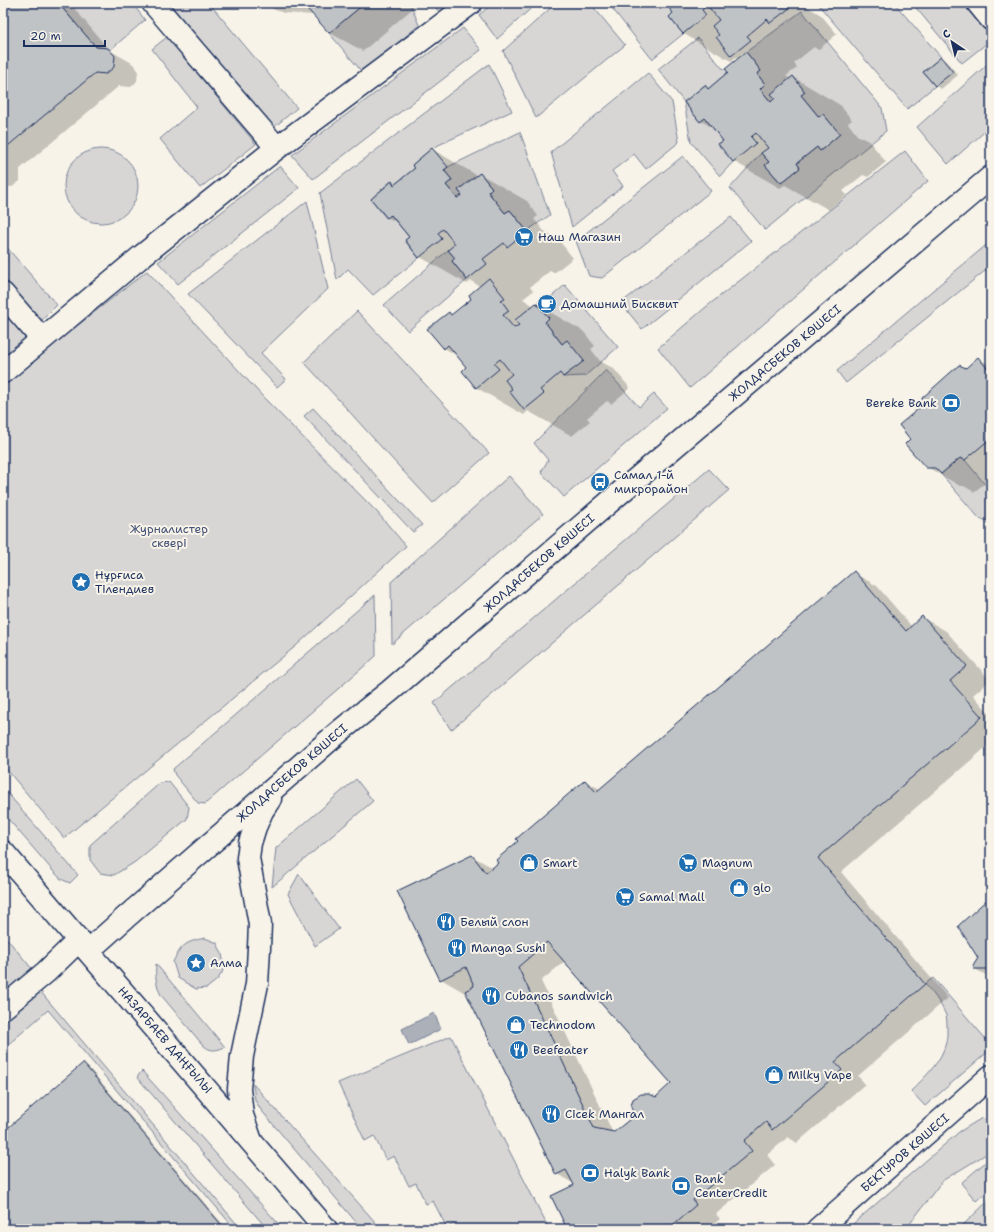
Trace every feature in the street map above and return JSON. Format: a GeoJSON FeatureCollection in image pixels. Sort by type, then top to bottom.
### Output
{"type":"FeatureCollection","features":[{"type":"Feature","properties":{"kind":"street"},"geometry":{"type":"LineString","coordinates":[[153,3],[277,148]]}},
{"type":"Feature","properties":{"kind":"street"},"geometry":{"type":"LineString","coordinates":[[3,372],[143,255],[277,148],[471,3]]}},
{"type":"Feature","properties":{"kind":"street"},"geometry":{"type":"LineString","coordinates":[[978,3],[991,19]]}},
{"type":"Feature","properties":{"kind":"street","name":"ЖОЛДАСБЕКОВ КӨШЕСІ"},"geometry":{"type":"LineString","coordinates":[[3,1008],[46,972],[125,918],[282,781],[390,691],[991,177]]}},
{"type":"Feature","properties":{"kind":"street"},"geometry":{"type":"LineString","coordinates":[[3,294],[42,339]]}},
{"type":"Feature","properties":{"kind":"street"},"geometry":{"type":"LineString","coordinates":[[251,1141],[242,1115],[239,1089],[242,1056],[257,984],[260,924],[248,858],[250,843],[262,811],[282,781]]}},
{"type":"Feature","properties":{"kind":"street","name":"НАЗАРБАЕВ ДАҢҒЫЛЫ"},"geometry":{"type":"LineString","coordinates":[[3,852],[326,1229]]}},
{"type":"Feature","properties":{"kind":"street","name":"БЕКТУРОВ КӨШЕСІ"},"geometry":{"type":"LineString","coordinates":[[818,1229],[991,1076]]}},
{"type":"Feature","properties":{"kind":"green space"},"geometry":{"type":"Polygon","coordinates":[[[58,3],[132,3],[145,20],[110,50],[108,48],[96,47],[58,3]]]}},
{"type":"Feature","properties":{"kind":"green space"},"geometry":{"type":"Polygon","coordinates":[[[169,3],[209,3],[297,108],[273,128],[169,3]]]}},
{"type":"Feature","properties":{"kind":"green space"},"geometry":{"type":"Polygon","coordinates":[[[365,3],[410,3],[419,25],[363,73],[329,33],[365,3]]]}},
{"type":"Feature","properties":{"kind":"green space"},"geometry":{"type":"Polygon","coordinates":[[[433,3],[454,3],[440,14],[433,3]]]}},
{"type":"Feature","properties":{"kind":"green space"},"geometry":{"type":"Polygon","coordinates":[[[493,3],[537,3],[497,39],[479,15],[493,3]]]}},
{"type":"Feature","properties":{"kind":"green space"},"geometry":{"type":"Polygon","coordinates":[[[556,3],[590,3],[625,45],[536,118],[503,51],[556,3]]]}},
{"type":"Feature","properties":{"kind":"green space"},"geometry":{"type":"Polygon","coordinates":[[[608,3],[665,3],[673,13],[669,17],[683,34],[652,59],[608,3]]]}},
{"type":"Feature","properties":{"kind":"green space"},"geometry":{"type":"Polygon","coordinates":[[[817,3],[894,3],[941,57],[923,72],[935,86],[907,109],[817,3]]]}},
{"type":"Feature","properties":{"kind":"green space"},"geometry":{"type":"Polygon","coordinates":[[[912,3],[962,3],[991,37],[991,40],[962,63],[912,3]]]}},
{"type":"Feature","properties":{"kind":"green space"},"geometry":{"type":"Polygon","coordinates":[[[802,11],[882,108],[886,131],[765,230],[730,188],[761,153],[769,162],[765,165],[781,183],[800,168],[797,163],[817,147],[820,151],[840,134],[823,114],[819,117],[801,95],[805,92],[793,76],[771,102],[760,89],[765,84],[757,74],[761,71],[746,52],[802,11]]]}},
{"type":"Feature","properties":{"kind":"green space"},"geometry":{"type":"Polygon","coordinates":[[[463,28],[481,50],[313,179],[292,155],[463,28]]]}},
{"type":"Feature","properties":{"kind":"green space"},"geometry":{"type":"Polygon","coordinates":[[[167,37],[256,144],[200,188],[160,139],[197,107],[152,49],[167,37]]]}},
{"type":"Feature","properties":{"kind":"green space"},"geometry":{"type":"Polygon","coordinates":[[[698,38],[722,68],[728,72],[708,89],[705,85],[684,102],[658,69],[698,38]]]}},
{"type":"Feature","properties":{"kind":"green space"},"geometry":{"type":"Polygon","coordinates":[[[991,61],[991,126],[948,164],[917,127],[991,61]]]}},
{"type":"Feature","properties":{"kind":"green space"},"geometry":{"type":"Polygon","coordinates":[[[489,64],[512,111],[432,148],[412,165],[415,168],[394,185],[391,181],[371,199],[386,218],[391,215],[409,237],[405,241],[419,258],[373,295],[348,269],[337,280],[320,193],[489,64]]]}},
{"type":"Feature","properties":{"kind":"green space"},"geometry":{"type":"Polygon","coordinates":[[[648,73],[672,102],[679,142],[646,169],[634,154],[612,171],[623,186],[572,227],[551,152],[648,73]]]}},
{"type":"Feature","properties":{"kind":"green space"},"geometry":{"type":"Polygon","coordinates":[[[684,102],[700,122],[705,118],[723,141],[719,144],[733,162],[720,176],[691,142],[684,102]]]}},
{"type":"Feature","properties":{"kind":"green space"},"geometry":{"type":"Polygon","coordinates":[[[520,132],[550,215],[527,231],[510,210],[505,213],[488,192],[492,188],[480,173],[458,190],[462,195],[457,198],[446,185],[452,180],[444,170],[520,132]]]}},
{"type":"Feature","properties":{"kind":"green space"},"geometry":{"type":"Polygon","coordinates":[[[101,149],[122,155],[132,165],[138,186],[132,207],[122,217],[101,223],[80,217],[70,207],[64,186],[70,165],[80,155],[101,149]]]}},
{"type":"Feature","properties":{"kind":"green space"},"geometry":{"type":"Polygon","coordinates":[[[905,151],[928,181],[690,388],[658,348],[706,307],[905,151]]]}},
{"type":"Feature","properties":{"kind":"green space"},"geometry":{"type":"Polygon","coordinates":[[[683,156],[711,191],[602,278],[589,276],[576,241],[683,156]]]}},
{"type":"Feature","properties":{"kind":"green space"},"geometry":{"type":"Polygon","coordinates":[[[280,166],[299,188],[178,284],[158,262],[280,166]]]}},
{"type":"Feature","properties":{"kind":"green space"},"geometry":{"type":"Polygon","coordinates":[[[307,201],[328,289],[261,353],[286,379],[277,387],[188,294],[307,201]]]}},
{"type":"Feature","properties":{"kind":"green space"},"geometry":{"type":"Polygon","coordinates":[[[731,217],[751,241],[642,329],[621,303],[731,217]]]}},
{"type":"Feature","properties":{"kind":"green space"},"geometry":{"type":"Polygon","coordinates":[[[991,241],[991,266],[846,383],[837,371],[991,241]]]}},
{"type":"Feature","properties":{"kind":"green space"},"geometry":{"type":"Polygon","coordinates":[[[3,243],[57,305],[41,321],[3,277],[3,243]]]}},
{"type":"Feature","properties":{"kind":"green space"},"geometry":{"type":"Polygon","coordinates":[[[448,250],[455,258],[452,261],[467,280],[408,331],[384,305],[448,250]]]}},
{"type":"Feature","properties":{"kind":"green space","name":"Журналиcтер сквері"},"geometry":{"type":"Polygon","coordinates":[[[147,271],[265,399],[377,512],[406,546],[297,645],[64,838],[3,765],[3,384],[63,333],[78,325],[147,271]]]}},
{"type":"Feature","properties":{"kind":"green space"},"geometry":{"type":"Polygon","coordinates":[[[565,285],[618,347],[585,376],[563,377],[583,361],[562,344],[545,322],[549,318],[536,303],[551,297],[565,285]]]}},
{"type":"Feature","properties":{"kind":"green space"},"geometry":{"type":"Polygon","coordinates":[[[3,306],[29,337],[3,358],[3,306]]]}},
{"type":"Feature","properties":{"kind":"green space"},"geometry":{"type":"Polygon","coordinates":[[[357,311],[489,453],[433,503],[304,362],[357,311]]]}},
{"type":"Feature","properties":{"kind":"green space"},"geometry":{"type":"Polygon","coordinates":[[[606,370],[639,407],[654,394],[667,408],[564,497],[541,472],[548,460],[534,443],[606,370]]]}},
{"type":"Feature","properties":{"kind":"green space"},"geometry":{"type":"Polygon","coordinates":[[[313,408],[422,525],[413,532],[304,416],[313,408]]]}},
{"type":"Feature","properties":{"kind":"green space"},"geometry":{"type":"Polygon","coordinates":[[[960,458],[965,460],[988,488],[991,486],[991,517],[987,521],[979,518],[941,474],[960,458]]]}},
{"type":"Feature","properties":{"kind":"green space"},"geometry":{"type":"Polygon","coordinates":[[[709,469],[729,490],[451,730],[434,703],[709,469]]]}},
{"type":"Feature","properties":{"kind":"green space"},"geometry":{"type":"Polygon","coordinates":[[[509,476],[543,514],[392,644],[391,582],[509,476]]]}},
{"type":"Feature","properties":{"kind":"green space"},"geometry":{"type":"Polygon","coordinates":[[[375,595],[376,656],[205,804],[198,803],[175,775],[173,769],[375,595]]]}},
{"type":"Feature","properties":{"kind":"green space"},"geometry":{"type":"Polygon","coordinates":[[[356,779],[373,801],[272,887],[276,848],[356,779]]]}},
{"type":"Feature","properties":{"kind":"green space"},"geometry":{"type":"Polygon","coordinates":[[[169,782],[189,807],[187,819],[135,862],[114,875],[100,873],[90,860],[90,845],[160,783],[169,782]]]}},
{"type":"Feature","properties":{"kind":"green space"},"geometry":{"type":"Polygon","coordinates":[[[3,788],[78,875],[70,883],[61,879],[53,871],[3,813],[3,788]]]}},
{"type":"Feature","properties":{"kind":"green space"},"geometry":{"type":"Polygon","coordinates":[[[299,874],[339,929],[315,946],[288,894],[299,874]]]}},
{"type":"Feature","properties":{"kind":"green space"},"geometry":{"type":"Polygon","coordinates":[[[3,934],[33,970],[3,993],[3,934]]]}},
{"type":"Feature","properties":{"kind":"green space"},"geometry":{"type":"Polygon","coordinates":[[[205,938],[217,943],[222,954],[224,966],[222,973],[217,980],[207,988],[196,989],[178,978],[173,962],[179,951],[185,945],[205,938]]]}},
{"type":"Feature","properties":{"kind":"green space"},"geometry":{"type":"Polygon","coordinates":[[[156,964],[225,1047],[210,1050],[205,1047],[161,995],[156,980],[156,964]]]}},
{"type":"Feature","properties":{"kind":"green space"},"geometry":{"type":"Polygon","coordinates":[[[933,978],[991,1045],[991,1049],[925,1106],[911,1091],[936,1063],[945,1047],[947,1038],[946,1015],[939,1001],[925,984],[933,978]]]}},
{"type":"Feature","properties":{"kind":"green space"},"geometry":{"type":"Polygon","coordinates":[[[40,991],[241,1229],[235,1229],[48,1010],[3,1049],[3,1023],[40,991]]]}},
{"type":"Feature","properties":{"kind":"green space"},"geometry":{"type":"Polygon","coordinates":[[[451,1036],[549,1229],[457,1229],[454,1224],[447,1228],[433,1201],[426,1204],[416,1183],[409,1186],[394,1156],[386,1160],[374,1136],[365,1141],[338,1083],[451,1036]]]}},
{"type":"Feature","properties":{"kind":"green space"},"geometry":{"type":"Polygon","coordinates":[[[142,1071],[283,1229],[268,1229],[263,1224],[137,1077],[142,1071]]]}},
{"type":"Feature","properties":{"kind":"green space"},"geometry":{"type":"Polygon","coordinates":[[[253,1084],[376,1223],[369,1229],[362,1229],[261,1110],[255,1100],[253,1084]]]}},
{"type":"Feature","properties":{"kind":"green space"},"geometry":{"type":"Polygon","coordinates":[[[982,1118],[991,1121],[991,1151],[942,1181],[906,1229],[847,1229],[959,1132],[982,1118]]]}},
{"type":"Feature","properties":{"kind":"green space"},"geometry":{"type":"Polygon","coordinates":[[[988,1160],[991,1163],[991,1188],[976,1201],[961,1183],[988,1160]]]}},
{"type":"Feature","properties":{"kind":"green space"},"geometry":{"type":"Polygon","coordinates":[[[991,1198],[991,1229],[959,1229],[991,1198]]]}},
{"type":"Feature","properties":{"kind":"green space"},"geometry":{"type":"Polygon","coordinates":[[[838,1225],[847,1229],[833,1229],[838,1225]]]}},
{"type":"Feature","properties":{"kind":"shaded area"},"geometry":{"type":"Polygon","coordinates":[[[434,1013],[441,1029],[409,1045],[402,1029],[434,1013]]]}},
{"type":"Feature","properties":{"kind":"building"},"geometry":{"type":"Polygon","coordinates":[[[3,3],[58,3],[96,47],[108,48],[115,56],[114,67],[106,74],[95,73],[3,150],[3,3]]]}},
{"type":"Feature","properties":{"kind":"building"},"geometry":{"type":"Polygon","coordinates":[[[302,3],[365,3],[329,33],[302,3]]]}},
{"type":"Feature","properties":{"kind":"building"},"geometry":{"type":"Polygon","coordinates":[[[665,3],[787,3],[791,7],[770,23],[767,19],[747,36],[751,40],[731,56],[716,37],[719,35],[712,26],[719,20],[707,5],[702,10],[706,15],[683,34],[669,17],[673,13],[665,3]]]}},
{"type":"Feature","properties":{"kind":"building"},"geometry":{"type":"Polygon","coordinates":[[[746,52],[761,71],[757,74],[765,84],[760,89],[771,102],[775,98],[771,94],[793,76],[805,92],[801,95],[819,117],[823,114],[840,134],[820,151],[817,147],[797,163],[800,168],[781,183],[765,165],[769,162],[761,153],[768,148],[756,133],[751,137],[756,143],[733,162],[718,144],[723,141],[705,118],[700,122],[684,102],[705,85],[708,89],[728,72],[725,69],[746,52]]]}},
{"type":"Feature","properties":{"kind":"building"},"geometry":{"type":"Polygon","coordinates":[[[941,57],[953,72],[935,86],[923,72],[941,57]]]}},
{"type":"Feature","properties":{"kind":"building"},"geometry":{"type":"Polygon","coordinates":[[[432,148],[448,167],[444,170],[452,180],[446,185],[457,198],[462,195],[458,190],[480,173],[492,188],[488,192],[505,213],[510,210],[527,231],[507,247],[504,243],[483,259],[487,264],[467,280],[452,261],[455,258],[448,250],[455,244],[443,229],[438,233],[442,239],[419,258],[405,240],[409,237],[391,215],[387,218],[371,199],[392,181],[394,185],[415,168],[412,165],[432,148]]]}},
{"type":"Feature","properties":{"kind":"building"},"geometry":{"type":"Polygon","coordinates":[[[489,278],[505,298],[501,300],[509,311],[503,315],[514,328],[519,325],[515,320],[536,303],[549,318],[545,322],[562,344],[567,340],[584,361],[563,377],[560,373],[540,390],[544,394],[524,410],[509,391],[512,389],[505,380],[512,374],[500,359],[494,364],[499,369],[476,388],[462,371],[466,367],[448,345],[444,349],[427,329],[449,312],[451,315],[471,299],[469,295],[489,278]]]}},
{"type":"Feature","properties":{"kind":"building"},"geometry":{"type":"Polygon","coordinates":[[[978,357],[987,368],[991,365],[991,438],[965,460],[960,458],[941,474],[935,468],[926,468],[905,444],[910,439],[899,425],[923,405],[922,398],[959,365],[966,368],[978,357]]]}},
{"type":"Feature","properties":{"kind":"building","name":"Samal Mall"},"geometry":{"type":"Polygon","coordinates":[[[854,571],[906,631],[922,616],[967,666],[950,681],[982,717],[818,858],[925,984],[835,1062],[842,1070],[772,1130],[766,1122],[744,1141],[752,1151],[693,1200],[696,1205],[668,1229],[567,1229],[551,1196],[574,1185],[566,1170],[556,1175],[465,991],[474,986],[466,967],[440,980],[397,891],[472,855],[486,873],[498,863],[496,860],[518,841],[516,839],[585,780],[596,792],[854,571]],[[547,942],[518,967],[594,1128],[614,1132],[634,1116],[631,1106],[633,1099],[641,1094],[649,1094],[656,1097],[671,1083],[547,942]]]}},
{"type":"Feature","properties":{"kind":"building"},"geometry":{"type":"Polygon","coordinates":[[[991,896],[991,971],[990,969],[974,969],[973,966],[978,958],[958,926],[991,896]]]}},
{"type":"Feature","properties":{"kind":"building"},"geometry":{"type":"Polygon","coordinates":[[[83,1063],[225,1229],[3,1229],[3,1132],[83,1063]]]}},
{"type":"Feature","properties":{"kind":"place","name":"Наш Магазин"},"geometry":{"type":"Point","coordinates":[524,237]}},
{"type":"Feature","properties":{"kind":"place","name":"Домашний Бисквит"},"geometry":{"type":"Point","coordinates":[547,304]}},
{"type":"Feature","properties":{"kind":"place","name":"Bereke Bank"},"geometry":{"type":"Point","coordinates":[951,403]}},
{"type":"Feature","properties":{"kind":"place","name":"Самал 1-й микрорайон"},"geometry":{"type":"Point","coordinates":[600,482]}},
{"type":"Feature","properties":{"kind":"place","name":"Нұрғиса Тілендиев"},"geometry":{"type":"Point","coordinates":[81,582]}},
{"type":"Feature","properties":{"kind":"place","name":"Smart"},"geometry":{"type":"Point","coordinates":[529,863]}},
{"type":"Feature","properties":{"kind":"place","name":"Magnum"},"geometry":{"type":"Point","coordinates":[688,863]}},
{"type":"Feature","properties":{"kind":"place","name":"glo"},"geometry":{"type":"Point","coordinates":[739,888]}},
{"type":"Feature","properties":{"kind":"place","name":"Samal Mall"},"geometry":{"type":"Point","coordinates":[625,897]}},
{"type":"Feature","properties":{"kind":"place","name":"Белый слон"},"geometry":{"type":"Point","coordinates":[446,922]}},
{"type":"Feature","properties":{"kind":"place","name":"Manga Sushi"},"geometry":{"type":"Point","coordinates":[457,948]}},
{"type":"Feature","properties":{"kind":"place","name":"Алма"},"geometry":{"type":"Point","coordinates":[196,963]}},
{"type":"Feature","properties":{"kind":"place","name":"Cubanos sandwich"},"geometry":{"type":"Point","coordinates":[491,996]}},
{"type":"Feature","properties":{"kind":"place","name":"Technodom"},"geometry":{"type":"Point","coordinates":[516,1025]}},
{"type":"Feature","properties":{"kind":"place","name":"Beefeater"},"geometry":{"type":"Point","coordinates":[519,1050]}},
{"type":"Feature","properties":{"kind":"place","name":"Milky Vape"},"geometry":{"type":"Point","coordinates":[774,1075]}},
{"type":"Feature","properties":{"kind":"place","name":"Cicek Мангал"},"geometry":{"type":"Point","coordinates":[551,1114]}},
{"type":"Feature","properties":{"kind":"place","name":"Halyk Bank"},"geometry":{"type":"Point","coordinates":[590,1173]}},
{"type":"Feature","properties":{"kind":"place","name":"Bank CenterCredit"},"geometry":{"type":"Point","coordinates":[681,1186]}}]}
